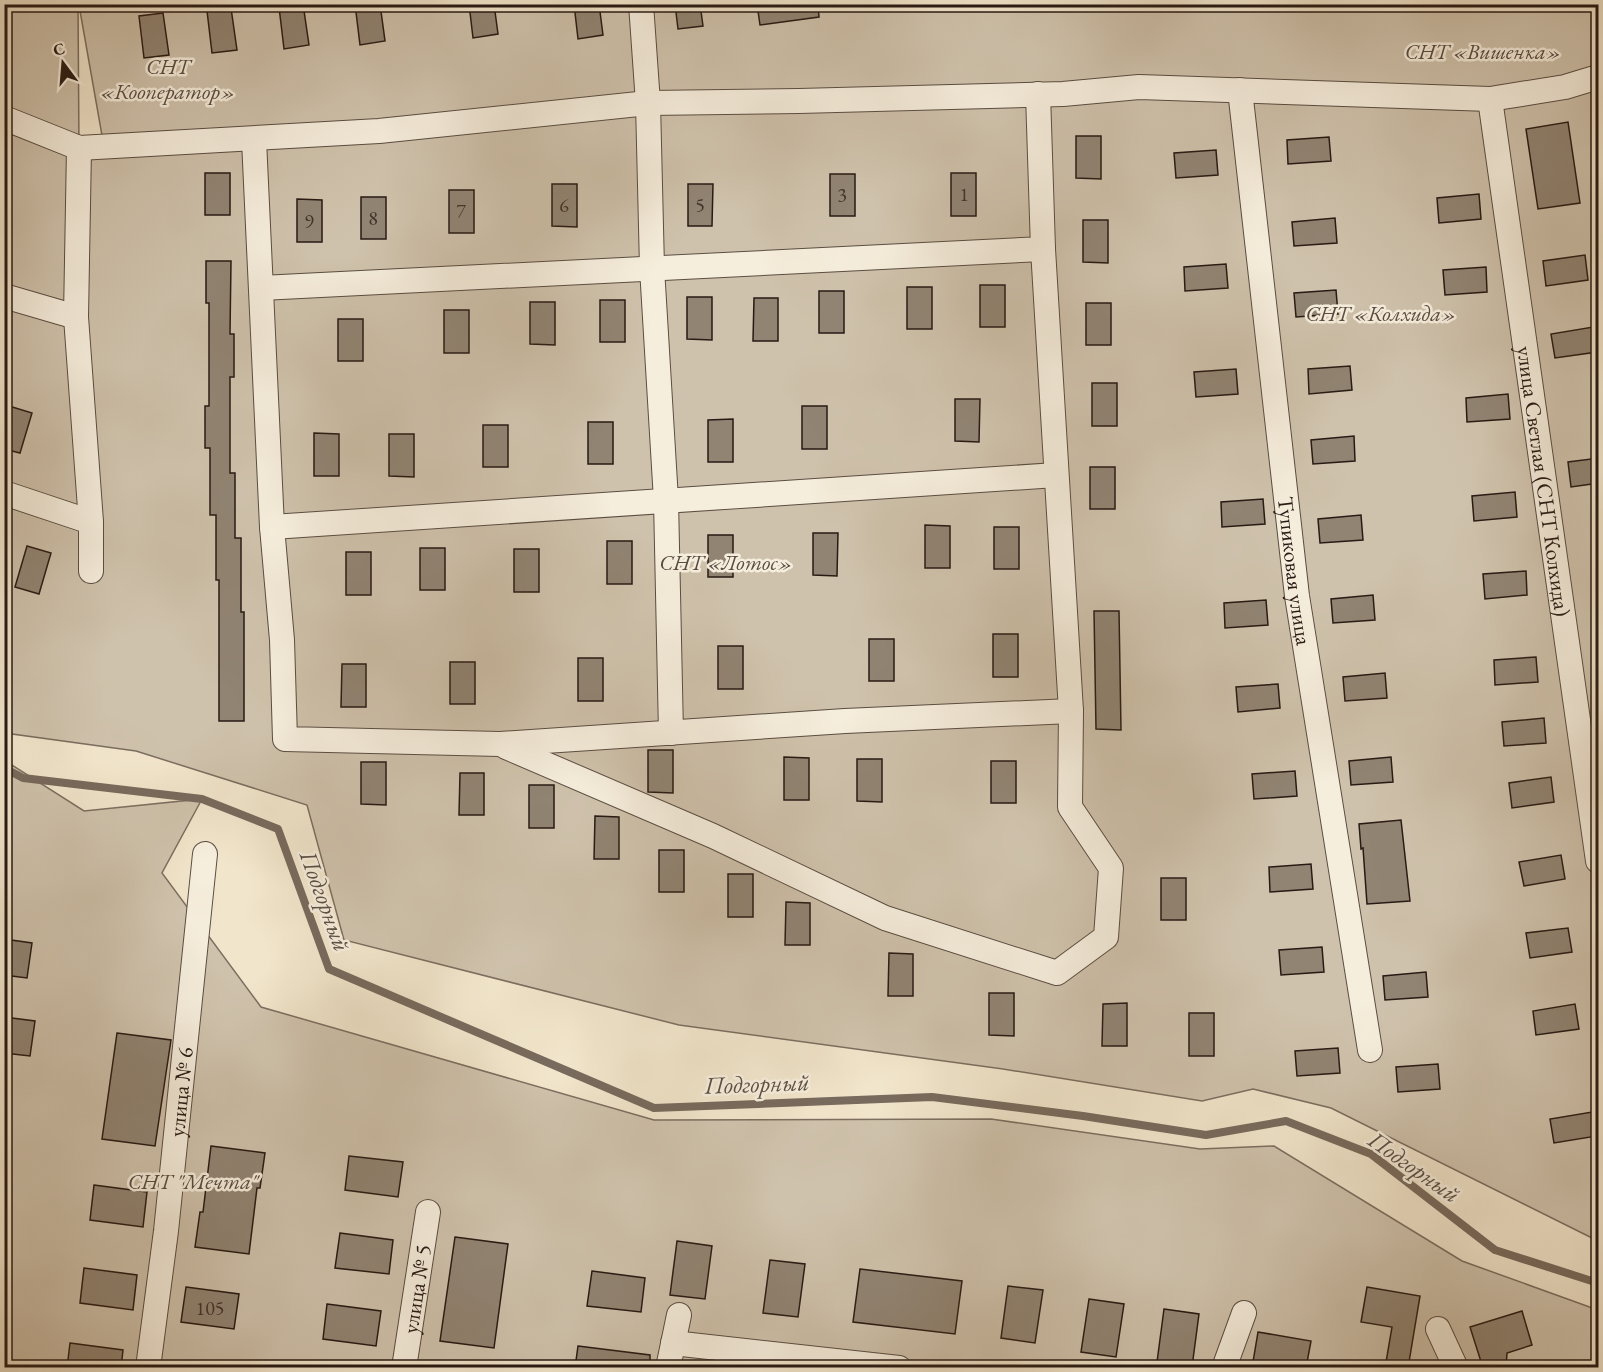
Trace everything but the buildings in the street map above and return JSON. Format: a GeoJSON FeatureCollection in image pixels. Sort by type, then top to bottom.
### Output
{"type":"FeatureCollection","features":[{"type":"Feature","properties":{"kind":"street"},"geometry":{"type":"LineString","coordinates":[[641,4],[648,102],[652,268],[666,500],[671,733]]}},
{"type":"Feature","properties":{"kind":"street"},"geometry":{"type":"LineString","coordinates":[[4,118],[79,148],[254,140],[380,131],[648,102],[798,101],[1038,94],[1139,87],[1490,99],[1565,87],[1599,77]]}},
{"type":"Feature","properties":{"kind":"street","name":"Тупиковая улица"},"geometry":{"type":"LineString","coordinates":[[1240,90],[1297,596],[1370,1050]]}},
{"type":"Feature","properties":{"kind":"street"},"geometry":{"type":"LineString","coordinates":[[500,744],[713,836],[885,918],[1057,973],[1106,937],[1111,868],[1070,807],[1071,711],[1043,249],[1038,94]]}},
{"type":"Feature","properties":{"kind":"street","name":"улица Светлая (СНТ Колхида)"},"geometry":{"type":"LineString","coordinates":[[1490,99],[1599,861]]}},
{"type":"Feature","properties":{"kind":"street"},"geometry":{"type":"LineString","coordinates":[[254,140],[272,526],[282,640],[285,739],[500,744],[845,721],[1006,712],[1071,711]]}},
{"type":"Feature","properties":{"kind":"street"},"geometry":{"type":"LineString","coordinates":[[79,148],[76,317],[91,522],[91,571]]}},
{"type":"Feature","properties":{"kind":"street"},"geometry":{"type":"LineString","coordinates":[[261,288],[1043,249]]}},
{"type":"Feature","properties":{"kind":"street"},"geometry":{"type":"LineString","coordinates":[[4,296],[76,317]]}},
{"type":"Feature","properties":{"kind":"street"},"geometry":{"type":"LineString","coordinates":[[272,526],[1056,475]]}},
{"type":"Feature","properties":{"kind":"street"},"geometry":{"type":"LineString","coordinates":[[4,494],[91,522]]}},
{"type":"Feature","properties":{"kind":"street","name":"улица № 6"},"geometry":{"type":"LineString","coordinates":[[148,1368],[166,1231],[205,854]]}},
{"type":"Feature","properties":{"kind":"street","name":"улица № 5"},"geometry":{"type":"LineString","coordinates":[[404,1368],[428,1212]]}},
{"type":"Feature","properties":{"kind":"street"},"geometry":{"type":"LineString","coordinates":[[1224,1368],[1244,1313]]}},
{"type":"Feature","properties":{"kind":"street"},"geometry":{"type":"LineString","coordinates":[[668,1368],[679,1315]]}},
{"type":"Feature","properties":{"kind":"street"},"geometry":{"type":"LineString","coordinates":[[1438,1329],[1456,1368]]}},
{"type":"Feature","properties":{"kind":"street"},"geometry":{"type":"LineString","coordinates":[[673,1343],[899,1368]]}},
{"type":"Feature","properties":{"kind":"green space"},"geometry":{"type":"Polygon","coordinates":[[[5,5],[78,5],[79,148],[106,158],[79,5],[1598,5],[1598,1241],[1331,1108],[1253,1089],[1202,1101],[1003,1069],[679,1025],[344,940],[307,805],[136,751],[5,733],[5,5]]]}},
{"type":"Feature","properties":{"kind":"green space","name":"СНТ \"Мечта\""},"geometry":{"type":"Polygon","coordinates":[[[4,760],[84,811],[202,799],[162,873],[261,1007],[654,1120],[991,1119],[1200,1149],[1274,1146],[1462,1261],[1598,1310],[1598,1367],[5,1367],[4,760]]]}},
{"type":"Feature","properties":{"kind":"waterway","name":"Подгорный"},"geometry":{"type":"LineString","coordinates":[[4,768],[23,778],[202,799],[278,829],[329,969],[654,1108],[932,1097],[1083,1116],[1206,1135],[1286,1121],[1371,1154],[1495,1250],[1598,1283]]}},
{"type":"Feature","properties":{"kind":"park label","name":"СНТ «Вишенка»"},"geometry":{"type":"Point","coordinates":[1483,51]}},
{"type":"Feature","properties":{"kind":"park label","name":"СНТ «Кооператор»"},"geometry":{"type":"Point","coordinates":[168,78]}},
{"type":"Feature","properties":{"kind":"park label","name":"СНТ «Колхида»"},"geometry":{"type":"Point","coordinates":[1381,313]}},
{"type":"Feature","properties":{"kind":"park label","name":"СНТ «Лотос»"},"geometry":{"type":"Point","coordinates":[726,562]}}]}
